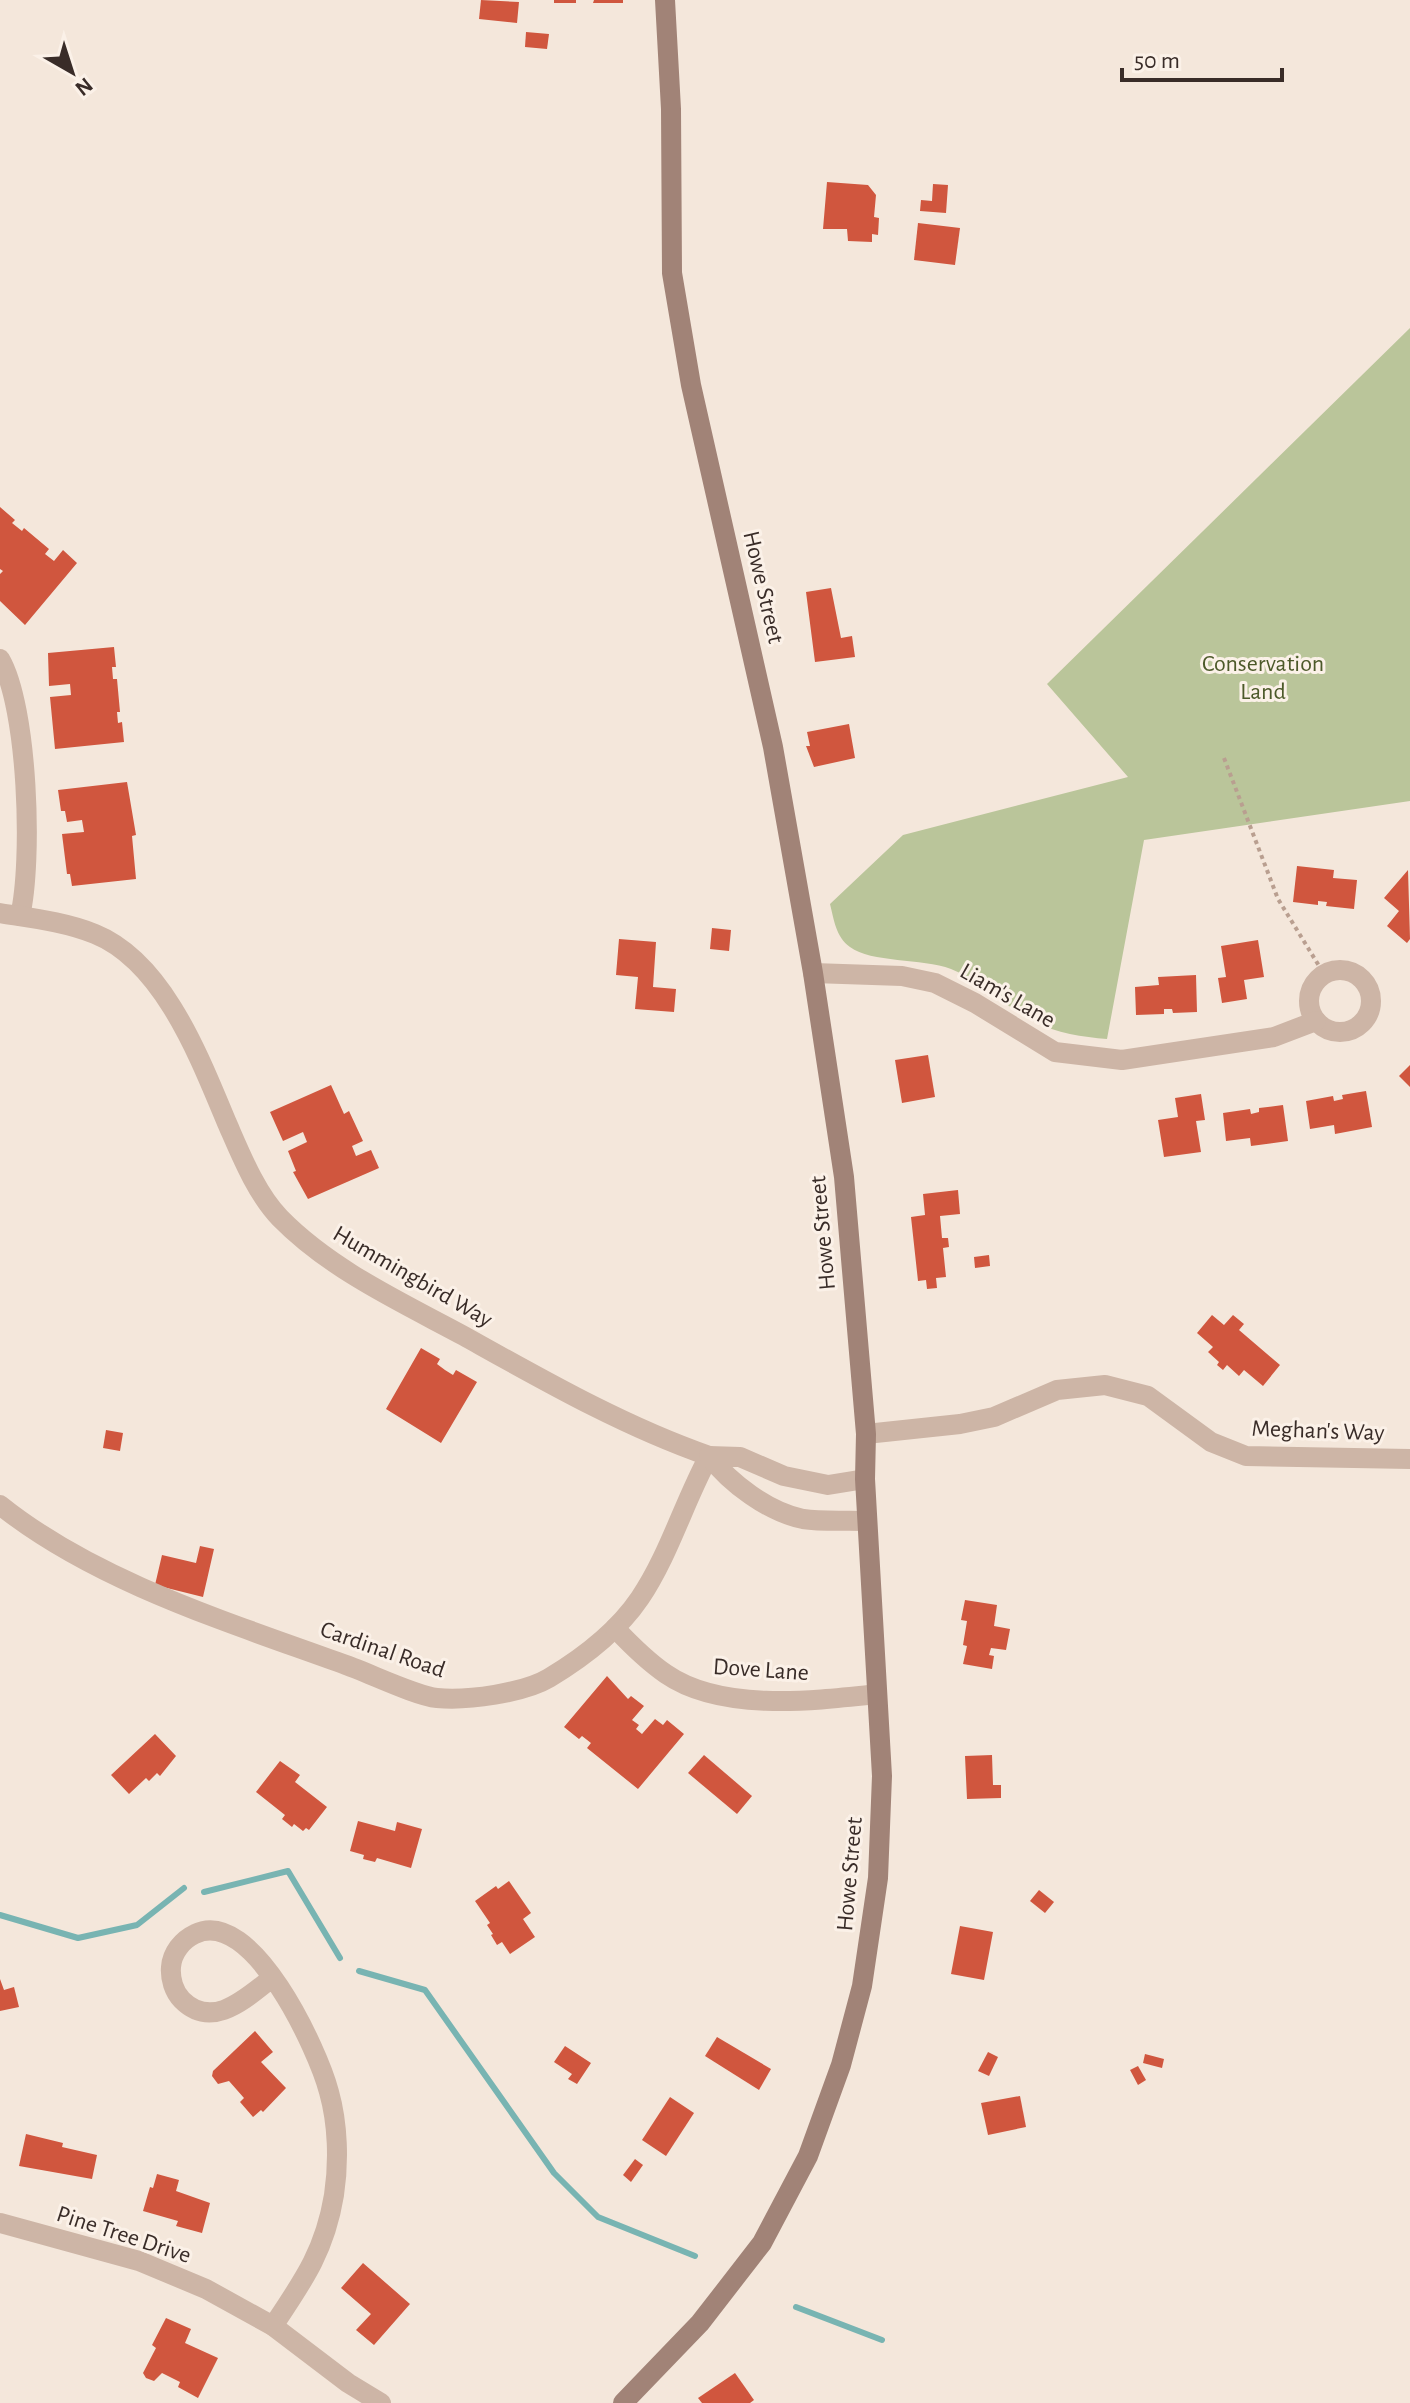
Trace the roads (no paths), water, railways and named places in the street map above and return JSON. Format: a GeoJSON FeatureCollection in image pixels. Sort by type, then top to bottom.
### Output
{"type":"FeatureCollection","features":[{"type":"Feature","properties":{"kind":"street","name":"Howe Street"},"geometry":{"type":"LineString","coordinates":[[623,2403],[700,2323],[762,2243],[808,2156],[841,2065],[862,1986],[878,1878],[882,1776],[865,1479],[866,1434],[844,1177],[813,973],[773,747],[691,385],[672,273],[669,208],[671,109],[665,0]]}},
{"type":"Feature","properties":{"kind":"street"},"geometry":{"type":"LineString","coordinates":[[0,659],[20,725],[27,828],[26,889],[10,914]]}},
{"type":"Feature","properties":{"kind":"street","name":"Hummingbird Way"},"geometry":{"type":"LineString","coordinates":[[10,914],[93,933],[132,956],[158,984],[213,1089],[259,1189],[278,1216],[312,1247],[407,1305],[577,1398],[680,1446],[709,1456],[740,1457],[784,1476],[828,1485],[865,1479]]}},
{"type":"Feature","properties":{"kind":"street"},"geometry":{"type":"LineString","coordinates":[[1345,970],[1355,974],[1369,990],[1369,1010],[1359,1026],[1332,1031],[1316,1021],[1310,1011],[1311,990],[1324,974],[1345,970]]}},
{"type":"Feature","properties":{"kind":"street","name":"Liam's Lane"},"geometry":{"type":"LineString","coordinates":[[813,973],[902,976],[935,983],[975,1003],[1055,1052],[1122,1060],[1274,1037],[1316,1021]]}},
{"type":"Feature","properties":{"kind":"street","name":"Meghan's Way"},"geometry":{"type":"LineString","coordinates":[[866,1434],[960,1424],[994,1417],[1057,1390],[1105,1385],[1148,1396],[1211,1442],[1246,1456],[1410,1459]]}},
{"type":"Feature","properties":{"kind":"street","name":"Hummingbird Way"},"geometry":{"type":"LineString","coordinates":[[709,1456],[721,1472],[735,1483],[787,1513],[803,1519],[867,1521]]}},
{"type":"Feature","properties":{"kind":"street","name":"Cardinal Road"},"geometry":{"type":"LineString","coordinates":[[0,1505],[32,1531],[92,1563],[187,1606],[434,1698],[485,1698],[546,1680],[599,1644],[615,1628],[651,1580],[709,1456]]}},
{"type":"Feature","properties":{"kind":"street","name":"Dove Lane"},"geometry":{"type":"LineString","coordinates":[[615,1628],[666,1674],[697,1690],[724,1697],[796,1699],[877,1694]]}},
{"type":"Feature","properties":{"kind":"street"},"geometry":{"type":"LineString","coordinates":[[272,1978],[231,2008],[206,2013],[190,2007],[178,1995],[171,1979],[172,1962],[185,1940],[201,1932],[218,1930],[241,1942],[272,1978],[308,2034],[321,2065],[334,2116],[334,2193],[317,2258],[273,2326]]}},
{"type":"Feature","properties":{"kind":"street","name":"Pine Tree Drive"},"geometry":{"type":"LineString","coordinates":[[0,2223],[139,2261],[206,2289],[273,2326],[351,2393],[381,2403]]}},
{"type":"Feature","properties":{"kind":"waterway"},"geometry":{"type":"LineString","coordinates":[[204,1892],[288,1871],[340,1958]]}},
{"type":"Feature","properties":{"kind":"waterway"},"geometry":{"type":"LineString","coordinates":[[0,1915],[78,1938],[137,1925],[184,1888]]}},
{"type":"Feature","properties":{"kind":"waterway"},"geometry":{"type":"LineString","coordinates":[[359,1971],[425,1990],[554,2173],[598,2217],[695,2256]]}},
{"type":"Feature","properties":{"kind":"waterway"},"geometry":{"type":"LineString","coordinates":[[796,2307],[882,2340]]}},
{"type":"Feature","properties":{"kind":"park label","name":"Conservation Land"},"geometry":{"type":"Point","coordinates":[1263,677]}}]}
